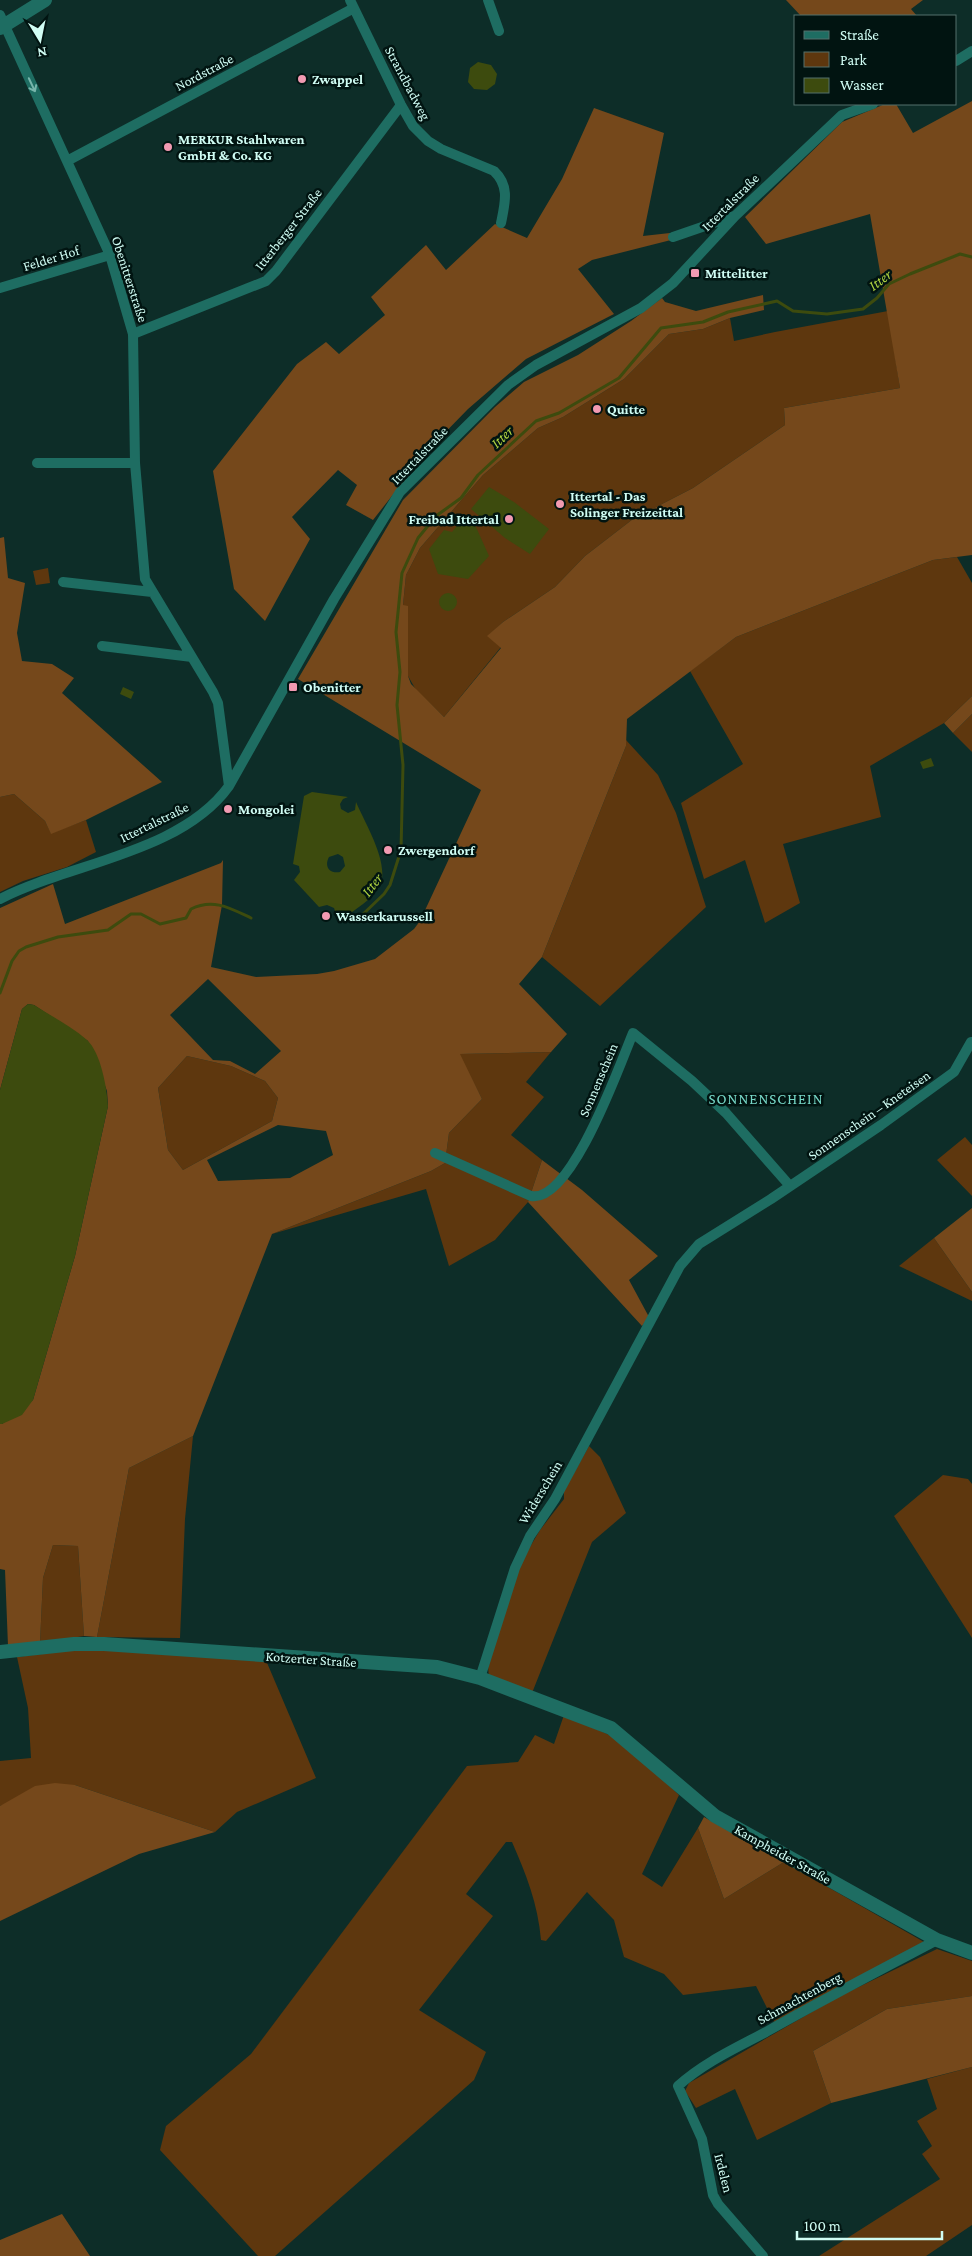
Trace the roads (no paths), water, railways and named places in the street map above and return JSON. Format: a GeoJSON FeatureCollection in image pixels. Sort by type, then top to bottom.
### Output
{"type":"FeatureCollection","features":[{"type":"Feature","properties":{"kind":"street"},"geometry":{"type":"LineString","coordinates":[[1,23],[45,0]]}},
{"type":"Feature","properties":{"kind":"street"},"geometry":{"type":"LineString","coordinates":[[488,0],[500,31]]}},
{"type":"Feature","properties":{"kind":"street","name":"Strandbadweg"},"geometry":{"type":"LineString","coordinates":[[352,4],[413,126],[428,141],[441,149],[494,171],[500,177],[506,192],[501,223]]}},
{"type":"Feature","properties":{"kind":"street","name":"Nordstraße"},"geometry":{"type":"LineString","coordinates":[[67,161],[352,4]]}},
{"type":"Feature","properties":{"kind":"street","name":"Obenitterstraße"},"geometry":{"type":"LineString","coordinates":[[1,23],[110,255],[133,334],[135,463],[145,572],[152,592],[218,703],[229,786]]}},
{"type":"Feature","properties":{"kind":"street"},"geometry":{"type":"LineString","coordinates":[[957,60],[972,51]]}},
{"type":"Feature","properties":{"kind":"street","name":"Itterberger Straße"},"geometry":{"type":"LineString","coordinates":[[133,334],[266,281],[281,264],[401,105]]}},
{"type":"Feature","properties":{"kind":"street","name":"Ittertalstraße"},"geometry":{"type":"LineString","coordinates":[[0,899],[25,886],[137,848],[171,832],[205,811],[229,786],[334,599],[400,492],[508,385],[536,365],[641,308],[674,283],[735,216],[842,115],[870,105]]}},
{"type":"Feature","properties":{"kind":"street"},"geometry":{"type":"LineString","coordinates":[[673,237],[735,216]]}},
{"type":"Feature","properties":{"kind":"street","name":"Felder Hof"},"geometry":{"type":"LineString","coordinates":[[0,288],[110,255]]}},
{"type":"Feature","properties":{"kind":"street"},"geometry":{"type":"LineString","coordinates":[[37,463],[135,463]]}},
{"type":"Feature","properties":{"kind":"street"},"geometry":{"type":"LineString","coordinates":[[63,582],[152,592]]}},
{"type":"Feature","properties":{"kind":"street"},"geometry":{"type":"LineString","coordinates":[[102,646],[192,658]]}},
{"type":"Feature","properties":{"kind":"street","name":"Sonnenschein"},"geometry":{"type":"LineString","coordinates":[[436,1153],[530,1196],[544,1194],[566,1176],[588,1140],[633,1033],[692,1081],[726,1113],[790,1186]]}},
{"type":"Feature","properties":{"kind":"street","name":"Sonnenschein – Kneteisen"},"geometry":{"type":"LineString","coordinates":[[646,1329],[680,1266],[699,1244],[771,1199],[954,1072],[971,1042]]}},
{"type":"Feature","properties":{"kind":"street","name":"Widerschein"},"geometry":{"type":"LineString","coordinates":[[480,1678],[514,1568],[530,1536],[555,1500],[646,1329]]}},
{"type":"Feature","properties":{"kind":"street","name":"Kotzerter Straße"},"geometry":{"type":"LineString","coordinates":[[0,1652],[74,1644],[104,1644],[437,1667],[480,1678],[611,1728]]}},
{"type":"Feature","properties":{"kind":"street","name":"Kampheider Straße"},"geometry":{"type":"LineString","coordinates":[[611,1728],[715,1816],[938,1940],[972,1953]]}},
{"type":"Feature","properties":{"kind":"street","name":"Schmachtenberg"},"geometry":{"type":"LineString","coordinates":[[678,2086],[690,2075],[726,2054],[833,1994],[938,1940]]}},
{"type":"Feature","properties":{"kind":"street","name":"Irdelen"},"geometry":{"type":"LineString","coordinates":[[678,2086],[702,2139],[713,2195],[718,2204],[763,2256]]}},
{"type":"Feature","properties":{"kind":"water"},"geometry":{"type":"Polygon","coordinates":[[[478,62],[491,65],[497,74],[495,84],[487,90],[474,89],[468,82],[470,68],[478,62]]]}},
{"type":"Feature","properties":{"kind":"water","name":"Freibad Ittertal"},"geometry":{"type":"Polygon","coordinates":[[[489,487],[514,502],[549,529],[530,554],[505,538],[471,509],[489,487]]]}},
{"type":"Feature","properties":{"kind":"water"},"geometry":{"type":"Polygon","coordinates":[[[465,516],[476,527],[489,556],[468,579],[438,574],[429,549],[444,530],[452,532],[465,516]]]}},
{"type":"Feature","properties":{"kind":"water"},"geometry":{"type":"Polygon","coordinates":[[[448,593],[454,596],[457,602],[454,608],[448,611],[442,608],[439,602],[442,596],[448,593]]]}},
{"type":"Feature","properties":{"kind":"water"},"geometry":{"type":"Polygon","coordinates":[[[123,687],[134,692],[131,699],[120,694],[123,687]]]}},
{"type":"Feature","properties":{"kind":"water"},"geometry":{"type":"Polygon","coordinates":[[[931,758],[934,766],[923,769],[920,762],[931,758]]]}},
{"type":"Feature","properties":{"kind":"water"},"geometry":{"type":"Polygon","coordinates":[[[312,792],[348,797],[343,799],[340,804],[341,809],[348,813],[355,810],[356,802],[379,855],[382,866],[380,885],[368,900],[343,918],[337,917],[334,908],[327,905],[319,907],[294,880],[300,872],[299,866],[293,864],[304,796],[312,792]],[[338,854],[329,857],[328,869],[333,872],[340,872],[345,866],[343,857],[338,854]]]}},
{"type":"Feature","properties":{"kind":"water"},"geometry":{"type":"Polygon","coordinates":[[[28,1004],[34,1005],[68,1026],[92,1046],[100,1062],[108,1106],[75,1256],[33,1400],[22,1415],[0,1424],[0,1090],[22,1009],[28,1004]]]}},
{"type":"Feature","properties":{"kind":"waterway","name":"Itter"},"geometry":{"type":"LineString","coordinates":[[359,918],[384,894],[390,885],[401,850],[403,765],[397,705],[400,672],[396,632],[402,573],[418,538],[436,516],[461,498],[478,475],[536,421],[559,413],[619,378],[661,328],[703,322],[728,312],[777,301],[793,311],[827,314],[863,309],[877,298],[889,284],[960,254],[972,257]]}},
{"type":"Feature","properties":{"kind":"waterway","name":"Itter"},"geometry":{"type":"LineString","coordinates":[[0,993],[12,961],[19,951],[58,937],[108,930],[131,914],[141,914],[160,924],[186,918],[191,909],[214,904],[229,908],[251,918]]}},
{"type":"Feature","properties":{"kind":"place","name":"Zwappel"},"geometry":{"type":"Point","coordinates":[302,79]}},
{"type":"Feature","properties":{"kind":"place","name":"MERKUR Stahlwaren GmbH & Co. KG"},"geometry":{"type":"Point","coordinates":[168,147]}},
{"type":"Feature","properties":{"kind":"place","name":"Mittelitter"},"geometry":{"type":"Point","coordinates":[695,273]}},
{"type":"Feature","properties":{"kind":"place","name":"Quitte"},"geometry":{"type":"Point","coordinates":[597,409]}},
{"type":"Feature","properties":{"kind":"place","name":"Ittertal - Das Solinger Freizeittal"},"geometry":{"type":"Point","coordinates":[560,504]}},
{"type":"Feature","properties":{"kind":"place","name":"Freibad Ittertal"},"geometry":{"type":"Point","coordinates":[509,519]}},
{"type":"Feature","properties":{"kind":"place","name":"Obenitter"},"geometry":{"type":"Point","coordinates":[293,687]}},
{"type":"Feature","properties":{"kind":"place","name":"Mongolei"},"geometry":{"type":"Point","coordinates":[228,809]}},
{"type":"Feature","properties":{"kind":"place","name":"Zwergendorf"},"geometry":{"type":"Point","coordinates":[388,850]}},
{"type":"Feature","properties":{"kind":"place","name":"Wasserkarussell"},"geometry":{"type":"Point","coordinates":[326,916]}},
{"type":"Feature","properties":{"kind":"district","name":"SONNENSCHEIN"},"geometry":{"type":"Point","coordinates":[766,1099]}}]}
